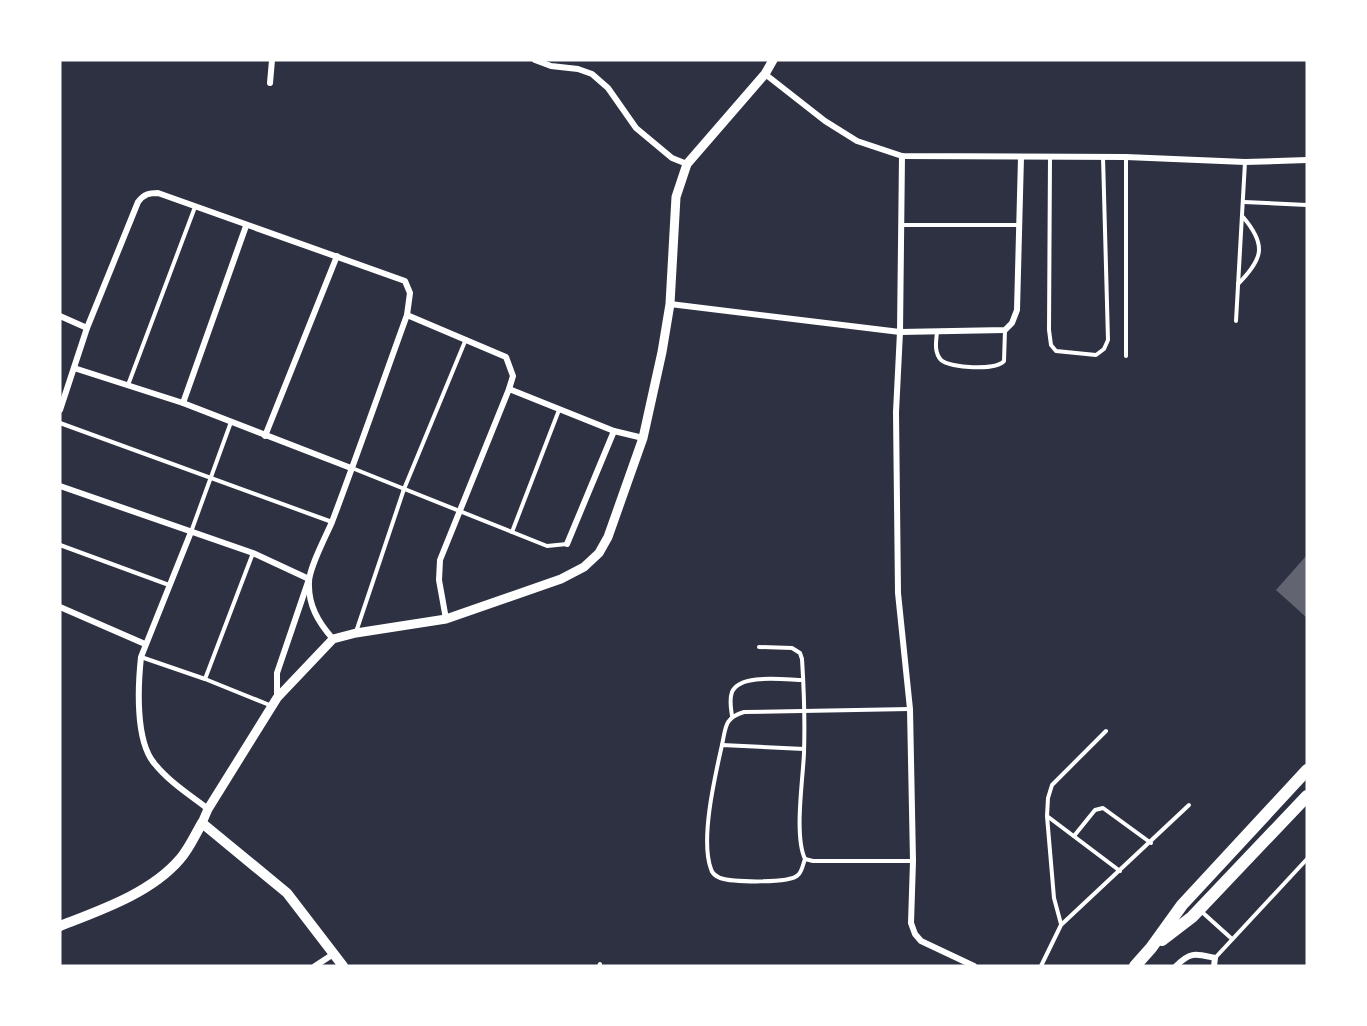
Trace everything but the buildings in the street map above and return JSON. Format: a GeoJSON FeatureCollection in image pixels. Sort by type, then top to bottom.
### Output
{"type":"FeatureCollection","features":[{"type":"Feature","properties":{"kind":"highway"},"geometry":{"type":"LineString","coordinates":[[1135,966],[1182,905],[1307,770]]}},
{"type":"Feature","properties":{"kind":"highway"},"geometry":{"type":"LineString","coordinates":[[1151,948],[1198,909],[1307,796]]}},
{"type":"Feature","properties":{"kind":"main road"},"geometry":{"type":"LineString","coordinates":[[60,926],[139,891],[162,876],[181,858],[202,823],[287,893],[343,966]]}},
{"type":"Feature","properties":{"kind":"street"},"geometry":{"type":"LineString","coordinates":[[270,83],[272,60]]}},
{"type":"Feature","properties":{"kind":"street"},"geometry":{"type":"LineString","coordinates":[[535,60],[551,66],[578,69],[592,74],[608,88],[636,128],[672,158],[687,164]]}},
{"type":"Feature","properties":{"kind":"street"},"geometry":{"type":"LineString","coordinates":[[202,823],[208,809],[274,702],[333,639],[356,633],[446,619],[561,579],[584,567],[599,553],[608,537],[643,438],[670,304],[676,197],[687,164],[765,74],[773,60]]}},
{"type":"Feature","properties":{"kind":"street"},"geometry":{"type":"LineString","coordinates":[[765,74],[825,121],[857,141],[902,156],[1126,157],[1245,162],[1307,160]]}},
{"type":"Feature","properties":{"kind":"street"},"geometry":{"type":"LineString","coordinates":[[902,156],[900,332],[896,412],[898,593],[910,709],[913,861],[911,923],[915,934],[921,941],[974,966]]}},
{"type":"Feature","properties":{"kind":"street"},"geometry":{"type":"LineString","coordinates":[[670,304],[900,332],[1005,330],[1012,323],[1017,310],[1021,157]]}},
{"type":"Feature","properties":{"kind":"street"},"geometry":{"type":"LineString","coordinates":[[60,410],[87,328],[138,202],[142,196],[150,193],[158,193],[405,281],[410,293],[407,315],[309,579],[277,674],[274,702]]}},
{"type":"Feature","properties":{"kind":"street"},"geometry":{"type":"LineString","coordinates":[[183,402],[246,226]]}},
{"type":"Feature","properties":{"kind":"street"},"geometry":{"type":"LineString","coordinates":[[265,436],[337,256]]}},
{"type":"Feature","properties":{"kind":"street"},"geometry":{"type":"LineString","coordinates":[[407,315],[506,357],[513,375],[440,560],[439,580],[446,619]]}},
{"type":"Feature","properties":{"kind":"street"},"geometry":{"type":"LineString","coordinates":[[60,316],[87,328]]}},
{"type":"Feature","properties":{"kind":"street"},"geometry":{"type":"LineString","coordinates":[[74,368],[183,402],[351,468]]}},
{"type":"Feature","properties":{"kind":"street"},"geometry":{"type":"LineString","coordinates":[[509,389],[614,431],[643,438]]}},
{"type":"Feature","properties":{"kind":"street"},"geometry":{"type":"LineString","coordinates":[[567,544],[614,431]]}},
{"type":"Feature","properties":{"kind":"street"},"geometry":{"type":"LineString","coordinates":[[60,486],[253,553],[309,579]]}},
{"type":"Feature","properties":{"kind":"street"},"geometry":{"type":"LineString","coordinates":[[191,532],[141,657],[140,716],[145,745],[152,762],[169,779],[208,809]]}},
{"type":"Feature","properties":{"kind":"street"},"geometry":{"type":"LineString","coordinates":[[309,579],[310,600],[314,613],[322,627],[333,639]]}},
{"type":"Feature","properties":{"kind":"street"},"geometry":{"type":"LineString","coordinates":[[60,607],[146,644]]}},
{"type":"Feature","properties":{"kind":"street"},"geometry":{"type":"LineString","coordinates":[[315,966],[335,953]]}},
{"type":"Feature","properties":{"kind":"street"},"geometry":{"type":"LineString","coordinates":[[1176,966],[1190,955],[1197,954],[1215,958],[1214,966]]}},
{"type":"Feature","properties":{"kind":"lane"},"geometry":{"type":"LineString","coordinates":[[1050,157],[1049,330],[1052,345],[1056,351],[1096,355],[1104,348],[1108,340],[1103,157]]}},
{"type":"Feature","properties":{"kind":"lane"},"geometry":{"type":"LineString","coordinates":[[1126,157],[1126,356]]}},
{"type":"Feature","properties":{"kind":"lane"},"geometry":{"type":"LineString","coordinates":[[1236,321],[1245,162]]}},
{"type":"Feature","properties":{"kind":"lane"},"geometry":{"type":"LineString","coordinates":[[1244,202],[1307,205]]}},
{"type":"Feature","properties":{"kind":"lane"},"geometry":{"type":"LineString","coordinates":[[128,385],[195,207]]}},
{"type":"Feature","properties":{"kind":"lane"},"geometry":{"type":"LineString","coordinates":[[1238,284],[1258,261],[1259,244],[1255,230],[1243,216]]}},
{"type":"Feature","properties":{"kind":"lane"},"geometry":{"type":"LineString","coordinates":[[901,225],[1020,225]]}},
{"type":"Feature","properties":{"kind":"lane"},"geometry":{"type":"LineString","coordinates":[[937,333],[936,351],[940,359],[948,364],[988,368],[997,367],[1004,361],[1005,330]]}},
{"type":"Feature","properties":{"kind":"lane"},"geometry":{"type":"LineString","coordinates":[[356,633],[404,489],[466,339]]}},
{"type":"Feature","properties":{"kind":"lane"},"geometry":{"type":"LineString","coordinates":[[512,532],[559,410]]}},
{"type":"Feature","properties":{"kind":"lane"},"geometry":{"type":"LineString","coordinates":[[191,532],[232,422]]}},
{"type":"Feature","properties":{"kind":"lane"},"geometry":{"type":"LineString","coordinates":[[60,423],[332,522]]}},
{"type":"Feature","properties":{"kind":"lane"},"geometry":{"type":"LineString","coordinates":[[351,468],[547,546],[557,547],[567,544]]}},
{"type":"Feature","properties":{"kind":"lane"},"geometry":{"type":"LineString","coordinates":[[60,545],[170,585]]}},
{"type":"Feature","properties":{"kind":"lane"},"geometry":{"type":"LineString","coordinates":[[206,679],[253,553]]}},
{"type":"Feature","properties":{"kind":"lane"},"geometry":{"type":"LineString","coordinates":[[759,647],[792,648],[800,653],[805,711],[800,850],[805,859],[813,861],[913,861]]}},
{"type":"Feature","properties":{"kind":"lane"},"geometry":{"type":"LineString","coordinates":[[141,657],[274,702]]}},
{"type":"Feature","properties":{"kind":"lane"},"geometry":{"type":"LineString","coordinates":[[732,716],[730,699],[733,689],[743,682],[756,679],[803,680]]}},
{"type":"Feature","properties":{"kind":"lane"},"geometry":{"type":"LineString","coordinates":[[805,859],[799,875],[791,880],[726,880],[711,872],[708,855],[710,809],[727,723],[732,716],[744,712],[910,709]]}},
{"type":"Feature","properties":{"kind":"lane"},"geometry":{"type":"LineString","coordinates":[[1061,925],[1054,898],[1047,816],[1048,798],[1052,785],[1106,731]]}},
{"type":"Feature","properties":{"kind":"lane"},"geometry":{"type":"LineString","coordinates":[[722,745],[804,749]]}},
{"type":"Feature","properties":{"kind":"lane"},"geometry":{"type":"LineString","coordinates":[[1041,966],[1061,925],[1189,805]]}},
{"type":"Feature","properties":{"kind":"lane"},"geometry":{"type":"LineString","coordinates":[[1074,836],[1095,810],[1103,808],[1151,843]]}},
{"type":"Feature","properties":{"kind":"lane"},"geometry":{"type":"LineString","coordinates":[[1047,816],[1120,871]]}},
{"type":"Feature","properties":{"kind":"lane"},"geometry":{"type":"LineString","coordinates":[[1215,958],[1307,859]]}},
{"type":"Feature","properties":{"kind":"lane"},"geometry":{"type":"LineString","coordinates":[[1198,909],[1232,939]]}}]}
